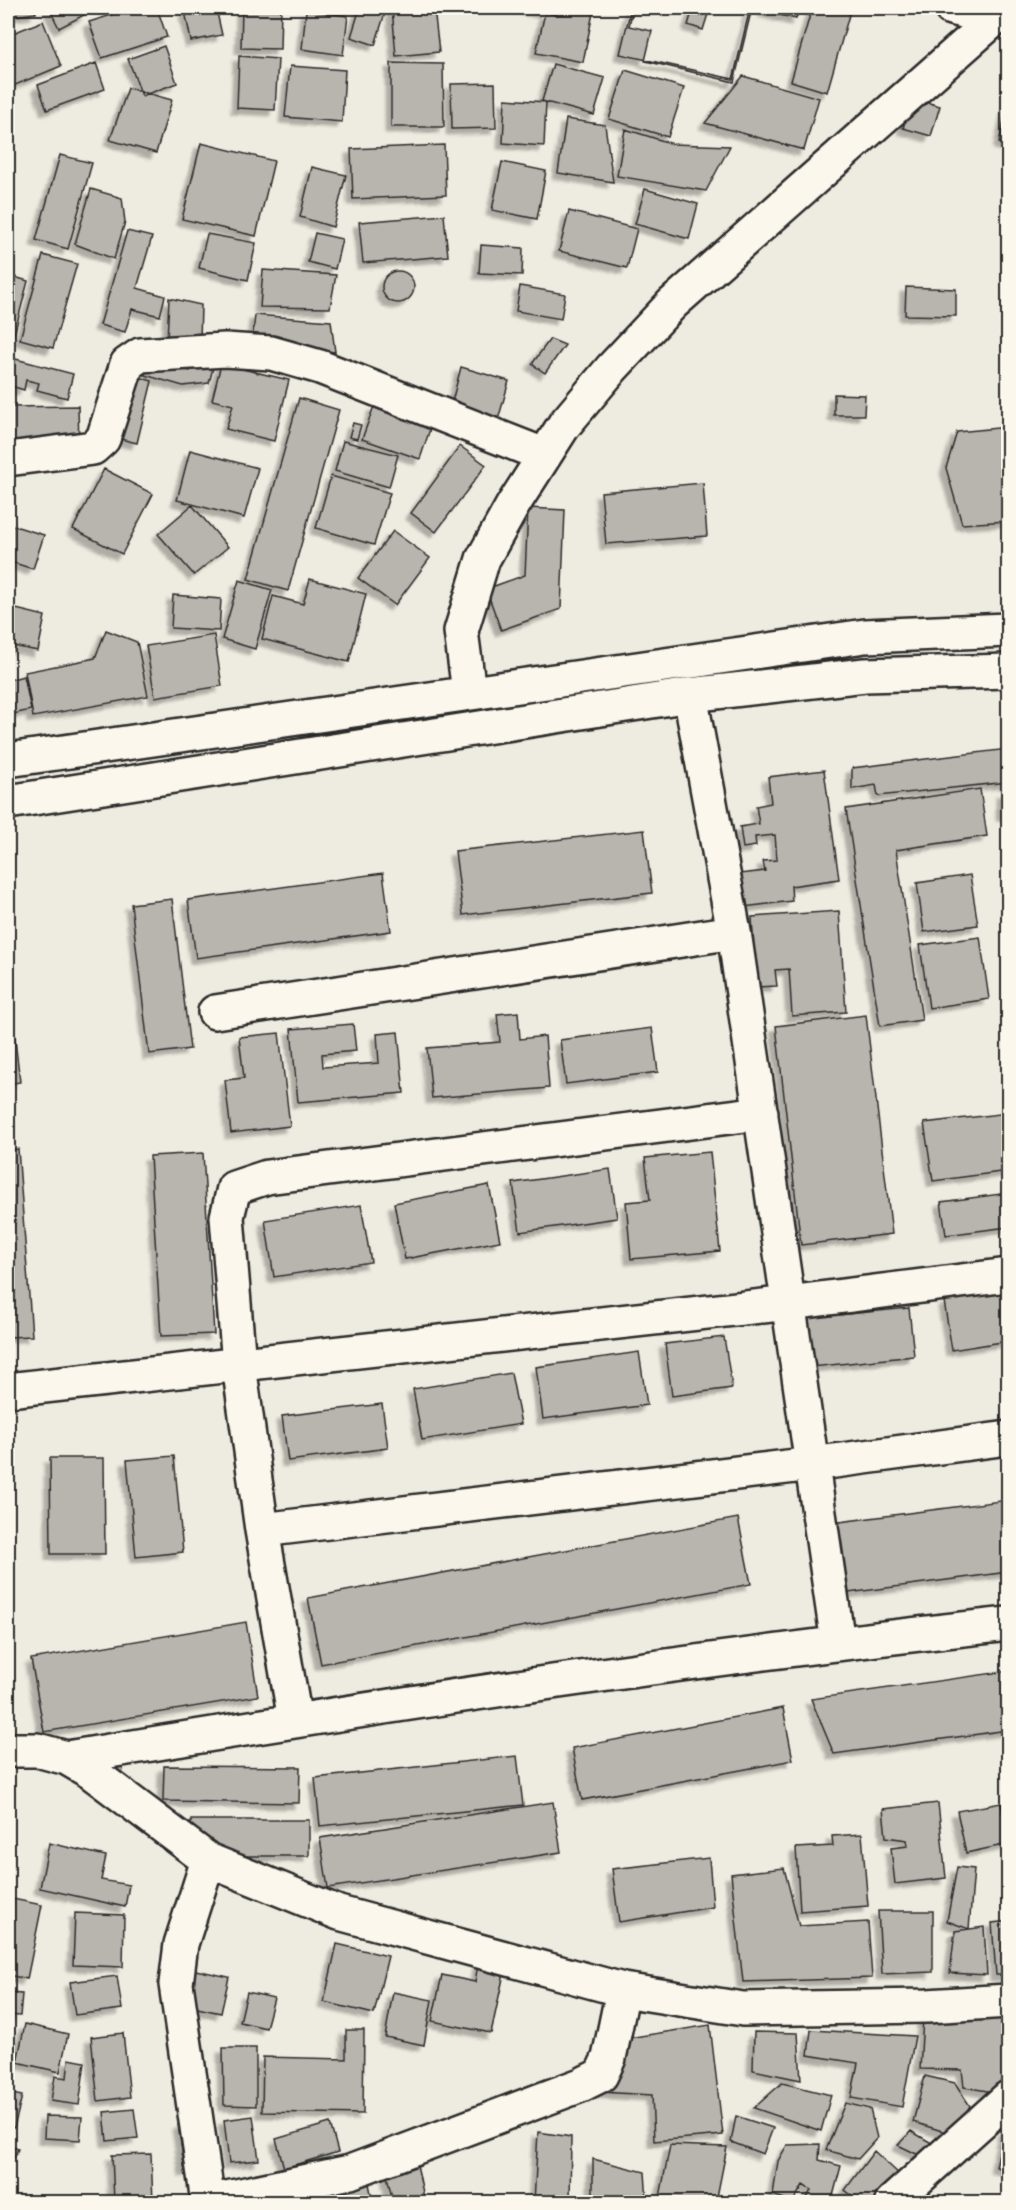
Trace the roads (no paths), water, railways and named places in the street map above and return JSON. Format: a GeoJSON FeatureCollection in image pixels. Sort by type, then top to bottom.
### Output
{"type":"FeatureCollection","features":[{"type":"Feature","properties":{"kind":"street"},"geometry":{"type":"LineString","coordinates":[[951,8],[1001,13]]}},
{"type":"Feature","properties":{"kind":"street"},"geometry":{"type":"LineString","coordinates":[[469,692],[461,631],[483,559],[564,425],[612,368],[672,304],[1001,13]]}},
{"type":"Feature","properties":{"kind":"street"},"geometry":{"type":"LineString","coordinates":[[8,459],[93,448],[99,444],[103,439],[127,363],[140,355],[225,350],[271,353],[320,367],[544,455]]}},
{"type":"Feature","properties":{"kind":"street"},"geometry":{"type":"LineString","coordinates":[[8,760],[865,636],[1008,630]]}},
{"type":"Feature","properties":{"kind":"street"},"geometry":{"type":"LineString","coordinates":[[8,802],[690,696],[865,675],[1008,671]]}},
{"type":"Feature","properties":{"kind":"street"},"geometry":{"type":"LineString","coordinates":[[690,696],[734,932],[838,1643]]}},
{"type":"Feature","properties":{"kind":"street"},"geometry":{"type":"LineString","coordinates":[[215,1012],[734,932]]}},
{"type":"Feature","properties":{"kind":"street"},"geometry":{"type":"LineString","coordinates":[[295,1720],[262,1530],[239,1365],[226,1217],[234,1188],[267,1177],[761,1113]]}},
{"type":"Feature","properties":{"kind":"street"},"geometry":{"type":"LineString","coordinates":[[8,1390],[789,1304],[1008,1275]]}},
{"type":"Feature","properties":{"kind":"street"},"geometry":{"type":"LineString","coordinates":[[262,1530],[812,1464],[1008,1438]]}},
{"type":"Feature","properties":{"kind":"street"},"geometry":{"type":"LineString","coordinates":[[67,1758],[295,1720],[838,1643],[1008,1624]]}},
{"type":"Feature","properties":{"kind":"street"},"geometry":{"type":"LineString","coordinates":[[8,1750],[37,1750],[67,1758],[91,1772],[208,1860],[339,1913],[623,1990],[743,2009],[927,2006],[1008,2001]]}},
{"type":"Feature","properties":{"kind":"street"},"geometry":{"type":"LineString","coordinates":[[208,1860],[181,1944],[176,1984],[208,2202],[350,2172],[581,2085],[601,2075],[609,2058],[623,1990]]}},
{"type":"Feature","properties":{"kind":"street"},"geometry":{"type":"LineString","coordinates":[[892,2202],[1008,2098]]}}]}
